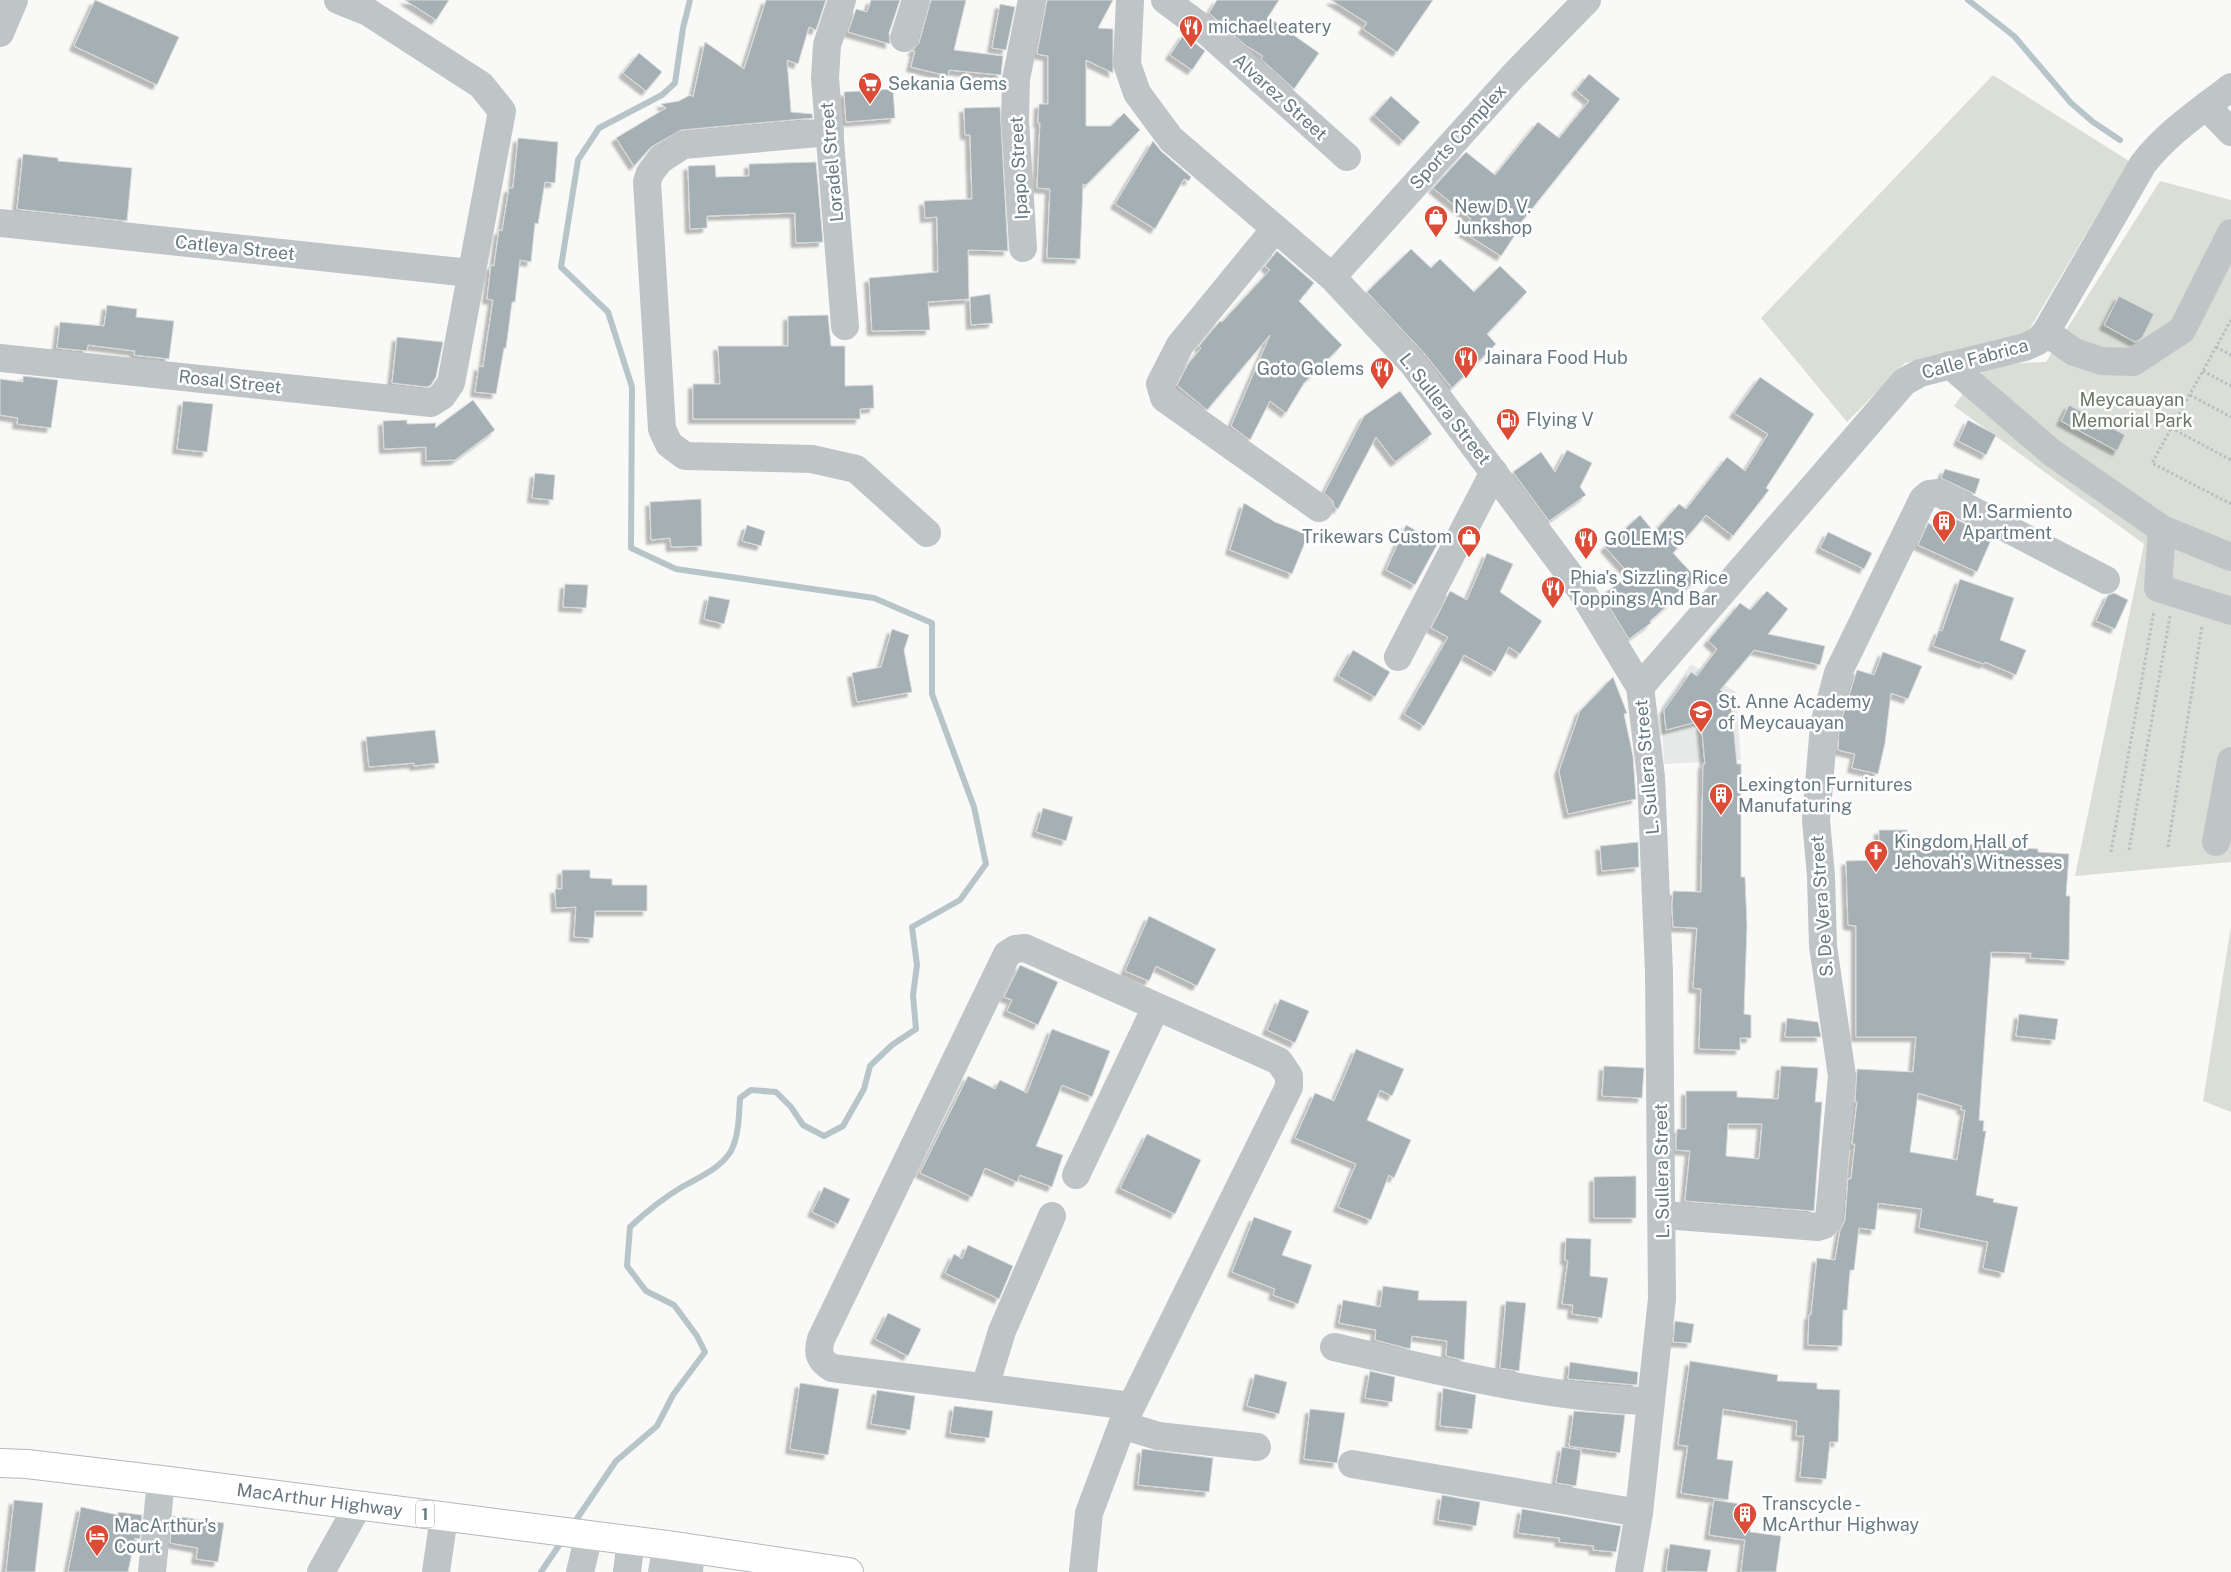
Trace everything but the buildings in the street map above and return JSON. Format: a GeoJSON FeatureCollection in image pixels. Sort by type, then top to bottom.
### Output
{"type":"FeatureCollection","features":[{"type":"Feature","properties":{"kind":"highway","name":"MacArthur Highway"},"geometry":{"type":"LineString","coordinates":[[0,1463],[161,1480],[631,1540],[682,1555],[782,1567],[838,1571]]}},
{"type":"Feature","properties":{"kind":"street"},"geometry":{"type":"LineString","coordinates":[[0,33],[14,0]]}},
{"type":"Feature","properties":{"kind":"street"},"geometry":{"type":"LineString","coordinates":[[338,0],[368,12],[482,85],[502,111],[470,273]]}},
{"type":"Feature","properties":{"kind":"street","name":"Loradel Street"},"geometry":{"type":"LineString","coordinates":[[842,0],[828,45],[825,78],[845,326]]}},
{"type":"Feature","properties":{"kind":"street"},"geometry":{"type":"LineString","coordinates":[[904,38],[916,0]]}},
{"type":"Feature","properties":{"kind":"street","name":"Ipapo Street"},"geometry":{"type":"LineString","coordinates":[[1023,248],[1016,120],[1016,79],[1032,0]]}},
{"type":"Feature","properties":{"kind":"street","name":"L. Sullera Street"},"geometry":{"type":"LineString","coordinates":[[1130,0],[1127,64],[1136,93],[1171,138],[1332,277],[1413,364],[1581,590],[1640,687],[1652,797],[1659,973],[1663,1215],[1662,1299],[1639,1513],[1629,1572]]}},
{"type":"Feature","properties":{"kind":"street","name":"Alvarez Street"},"geometry":{"type":"LineString","coordinates":[[1165,0],[1204,28],[1347,157]]}},
{"type":"Feature","properties":{"kind":"street","name":"Sports Complex"},"geometry":{"type":"LineString","coordinates":[[1332,277],[1513,76],[1587,0]]}},
{"type":"Feature","properties":{"kind":"street","name":"Calle Fabrica"},"geometry":{"type":"LineString","coordinates":[[1640,687],[1904,382],[1915,376],[1950,365],[2025,347],[2038,341],[2046,332],[2143,164],[2153,151],[2177,128],[2231,87]]}},
{"type":"Feature","properties":{"kind":"street"},"geometry":{"type":"LineString","coordinates":[[2206,106],[2231,132]]}},
{"type":"Feature","properties":{"kind":"street"},"geometry":{"type":"LineString","coordinates":[[830,132],[683,145],[660,160],[650,173],[647,182],[662,429],[669,444],[685,456],[812,459],[856,469],[927,533]]}},
{"type":"Feature","properties":{"kind":"street","name":"Catleya Street"},"geometry":{"type":"LineString","coordinates":[[0,224],[470,273]]}},
{"type":"Feature","properties":{"kind":"street"},"geometry":{"type":"LineString","coordinates":[[1275,229],[1180,345],[1163,376],[1160,384],[1161,391],[1164,398],[1319,508]]}},
{"type":"Feature","properties":{"kind":"street"},"geometry":{"type":"LineString","coordinates":[[2046,332],[2074,352],[2102,360],[2133,362],[2182,330],[2231,233]]}},
{"type":"Feature","properties":{"kind":"street","name":"Rosal Street"},"geometry":{"type":"LineString","coordinates":[[0,358],[431,404],[442,396],[451,383],[470,273]]}},
{"type":"Feature","properties":{"kind":"street"},"geometry":{"type":"LineString","coordinates":[[1950,365],[2051,452],[2162,529],[2231,557]]}},
{"type":"Feature","properties":{"kind":"street"},"geometry":{"type":"LineString","coordinates":[[1398,657],[1494,472]]}},
{"type":"Feature","properties":{"kind":"street","name":"S. De Vera Street"},"geometry":{"type":"LineString","coordinates":[[1663,1215],[1818,1227],[1828,1219],[1842,1076],[1822,946],[1821,876],[1816,820],[1824,725],[1838,672],[1923,499],[1929,494],[1939,493],[2106,580]]}},
{"type":"Feature","properties":{"kind":"street"},"geometry":{"type":"LineString","coordinates":[[2162,529],[2166,591],[2218,608]]}},
{"type":"Feature","properties":{"kind":"street"},"geometry":{"type":"LineString","coordinates":[[2216,842],[2231,761]]}},
{"type":"Feature","properties":{"kind":"street"},"geometry":{"type":"LineString","coordinates":[[1083,1572],[1089,1513],[1126,1416],[1289,1087],[1290,1076],[1279,1061],[1025,948],[1015,949],[1007,954],[818,1348],[819,1357],[832,1368],[985,1387],[1126,1416],[1158,1436],[1256,1447]]}},
{"type":"Feature","properties":{"kind":"street"},"geometry":{"type":"LineString","coordinates":[[1076,1175],[1156,1007]]}},
{"type":"Feature","properties":{"kind":"street"},"geometry":{"type":"LineString","coordinates":[[985,1387],[1002,1331],[1052,1216]]}},
{"type":"Feature","properties":{"kind":"street"},"geometry":{"type":"LineString","coordinates":[[1334,1347],[1491,1381],[1608,1400],[1650,1401]]}},
{"type":"Feature","properties":{"kind":"street"},"geometry":{"type":"LineString","coordinates":[[1352,1464],[1639,1513]]}},
{"type":"Feature","properties":{"kind":"street"},"geometry":{"type":"LineString","coordinates":[[152,1572],[161,1480]]}},
{"type":"Feature","properties":{"kind":"street"},"geometry":{"type":"LineString","coordinates":[[321,1572],[358,1506]]}},
{"type":"Feature","properties":{"kind":"street"},"geometry":{"type":"LineString","coordinates":[[436,1572],[453,1518]]}},
{"type":"Feature","properties":{"kind":"street"},"geometry":{"type":"LineString","coordinates":[[453,1518],[455,1572]]}},
{"type":"Feature","properties":{"kind":"street"},"geometry":{"type":"LineString","coordinates":[[580,1572],[589,1535]]}},
{"type":"Feature","properties":{"kind":"street"},"geometry":{"type":"LineString","coordinates":[[626,1572],[631,1540]]}},
{"type":"Feature","properties":{"kind":"street"},"geometry":{"type":"LineString","coordinates":[[662,1572],[682,1555]]}},
{"type":"Feature","properties":{"kind":"path"},"geometry":{"type":"LineString","coordinates":[[2230,323],[2152,463],[2231,504]]}},
{"type":"Feature","properties":{"kind":"path"},"geometry":{"type":"LineString","coordinates":[[2216,347],[2231,355]]}},
{"type":"Feature","properties":{"kind":"path"},"geometry":{"type":"LineString","coordinates":[[2203,371],[2231,386]]}},
{"type":"Feature","properties":{"kind":"path"},"geometry":{"type":"LineString","coordinates":[[2190,395],[2231,417]]}},
{"type":"Feature","properties":{"kind":"path"},"geometry":{"type":"LineString","coordinates":[[2171,428],[2231,460]]}},
{"type":"Feature","properties":{"kind":"path"},"geometry":{"type":"LineString","coordinates":[[2129,850],[2166,591]]}},
{"type":"Feature","properties":{"kind":"path"},"geometry":{"type":"LineString","coordinates":[[2110,852],[2166,591]]}},
{"type":"Feature","properties":{"kind":"path"},"geometry":{"type":"LineString","coordinates":[[2168,847],[2218,608]]}},
{"type":"Feature","properties":{"kind":"shaded area","name":"St. Anne Academy of Meycauayan"},"geometry":{"type":"Polygon","coordinates":[[[1691,664],[1736,692],[1741,760],[1664,764],[1661,707],[1691,664]]]}},
{"type":"Feature","properties":{"kind":"green space"},"geometry":{"type":"Polygon","coordinates":[[[1993,75],[2129,161],[2026,335],[1905,363],[1847,422],[1761,318],[1993,75]]]}},
{"type":"Feature","properties":{"kind":"green space","name":"Meycauayan Memorial Park"},"geometry":{"type":"Polygon","coordinates":[[[2160,181],[2231,200],[2231,862],[2075,876],[2144,544],[1954,406],[1974,378],[1993,364],[2046,362],[2160,181]]]}},
{"type":"Feature","properties":{"kind":"green space"},"geometry":{"type":"Polygon","coordinates":[[[2231,926],[2231,1112],[2203,1101],[2231,926]]]}},
{"type":"Feature","properties":{"kind":"waterway"},"geometry":{"type":"LineString","coordinates":[[572,1526],[616,1461],[657,1426],[673,1395],[705,1352],[697,1336],[674,1305],[646,1291],[627,1266],[630,1227],[661,1201],[721,1163],[731,1151],[736,1139],[740,1098],[751,1090],[776,1092],[791,1107],[803,1125],[824,1136],[843,1126],[864,1089],[870,1066],[892,1045],[916,1029],[913,995],[917,965],[912,927],[960,900],[986,864],[974,807],[932,694],[932,623],[874,598],[676,569],[631,548],[632,387],[608,312],[561,267],[578,160],[599,128],[662,95],[675,83],[683,28],[690,0]]}},
{"type":"Feature","properties":{"kind":"waterway"},"geometry":{"type":"LineString","coordinates":[[1968,0],[2014,36],[2071,103],[2093,122],[2120,140]]}},
{"type":"Feature","properties":{"kind":"waterway"},"geometry":{"type":"LineString","coordinates":[[541,1572],[564,1538]]}},
{"type":"Feature","properties":{"kind":"place","name":"michael eatery"},"geometry":{"type":"Point","coordinates":[1191,48]}},
{"type":"Feature","properties":{"kind":"place","name":"Sekania Gems"},"geometry":{"type":"Point","coordinates":[870,105]}},
{"type":"Feature","properties":{"kind":"place","name":"New D. V. Junkshop"},"geometry":{"type":"Point","coordinates":[1436,238]}},
{"type":"Feature","properties":{"kind":"place","name":"Jainara Food Hub"},"geometry":{"type":"Point","coordinates":[1466,379]}},
{"type":"Feature","properties":{"kind":"place","name":"Goto Golems"},"geometry":{"type":"Point","coordinates":[1382,390]}},
{"type":"Feature","properties":{"kind":"place","name":"Flying V"},"geometry":{"type":"Point","coordinates":[1508,441]}},
{"type":"Feature","properties":{"kind":"place","name":"M. Sarmiento Apartment"},"geometry":{"type":"Point","coordinates":[1944,543]}},
{"type":"Feature","properties":{"kind":"place","name":"Trikewars Custom"},"geometry":{"type":"Point","coordinates":[1469,558]}},
{"type":"Feature","properties":{"kind":"place","name":"GOLEM'S"},"geometry":{"type":"Point","coordinates":[1586,560]}},
{"type":"Feature","properties":{"kind":"place","name":"Phia's Sizzling Rice Toppings And Bar"},"geometry":{"type":"Point","coordinates":[1553,609]}},
{"type":"Feature","properties":{"kind":"place","name":"St. Anne Academy of Meycauayan"},"geometry":{"type":"Point","coordinates":[1701,733]}},
{"type":"Feature","properties":{"kind":"place","name":"Lexington Furnitures Manufaturing"},"geometry":{"type":"Point","coordinates":[1721,816]}},
{"type":"Feature","properties":{"kind":"place","name":"Kingdom Hall of Jehovah's Witnesses"},"geometry":{"type":"Point","coordinates":[1876,873]}},
{"type":"Feature","properties":{"kind":"place","name":"Transcycle - McArthur Highway"},"geometry":{"type":"Point","coordinates":[1745,1535]}},
{"type":"Feature","properties":{"kind":"place","name":"MacArthur's Court"},"geometry":{"type":"Point","coordinates":[97,1557]}}]}
